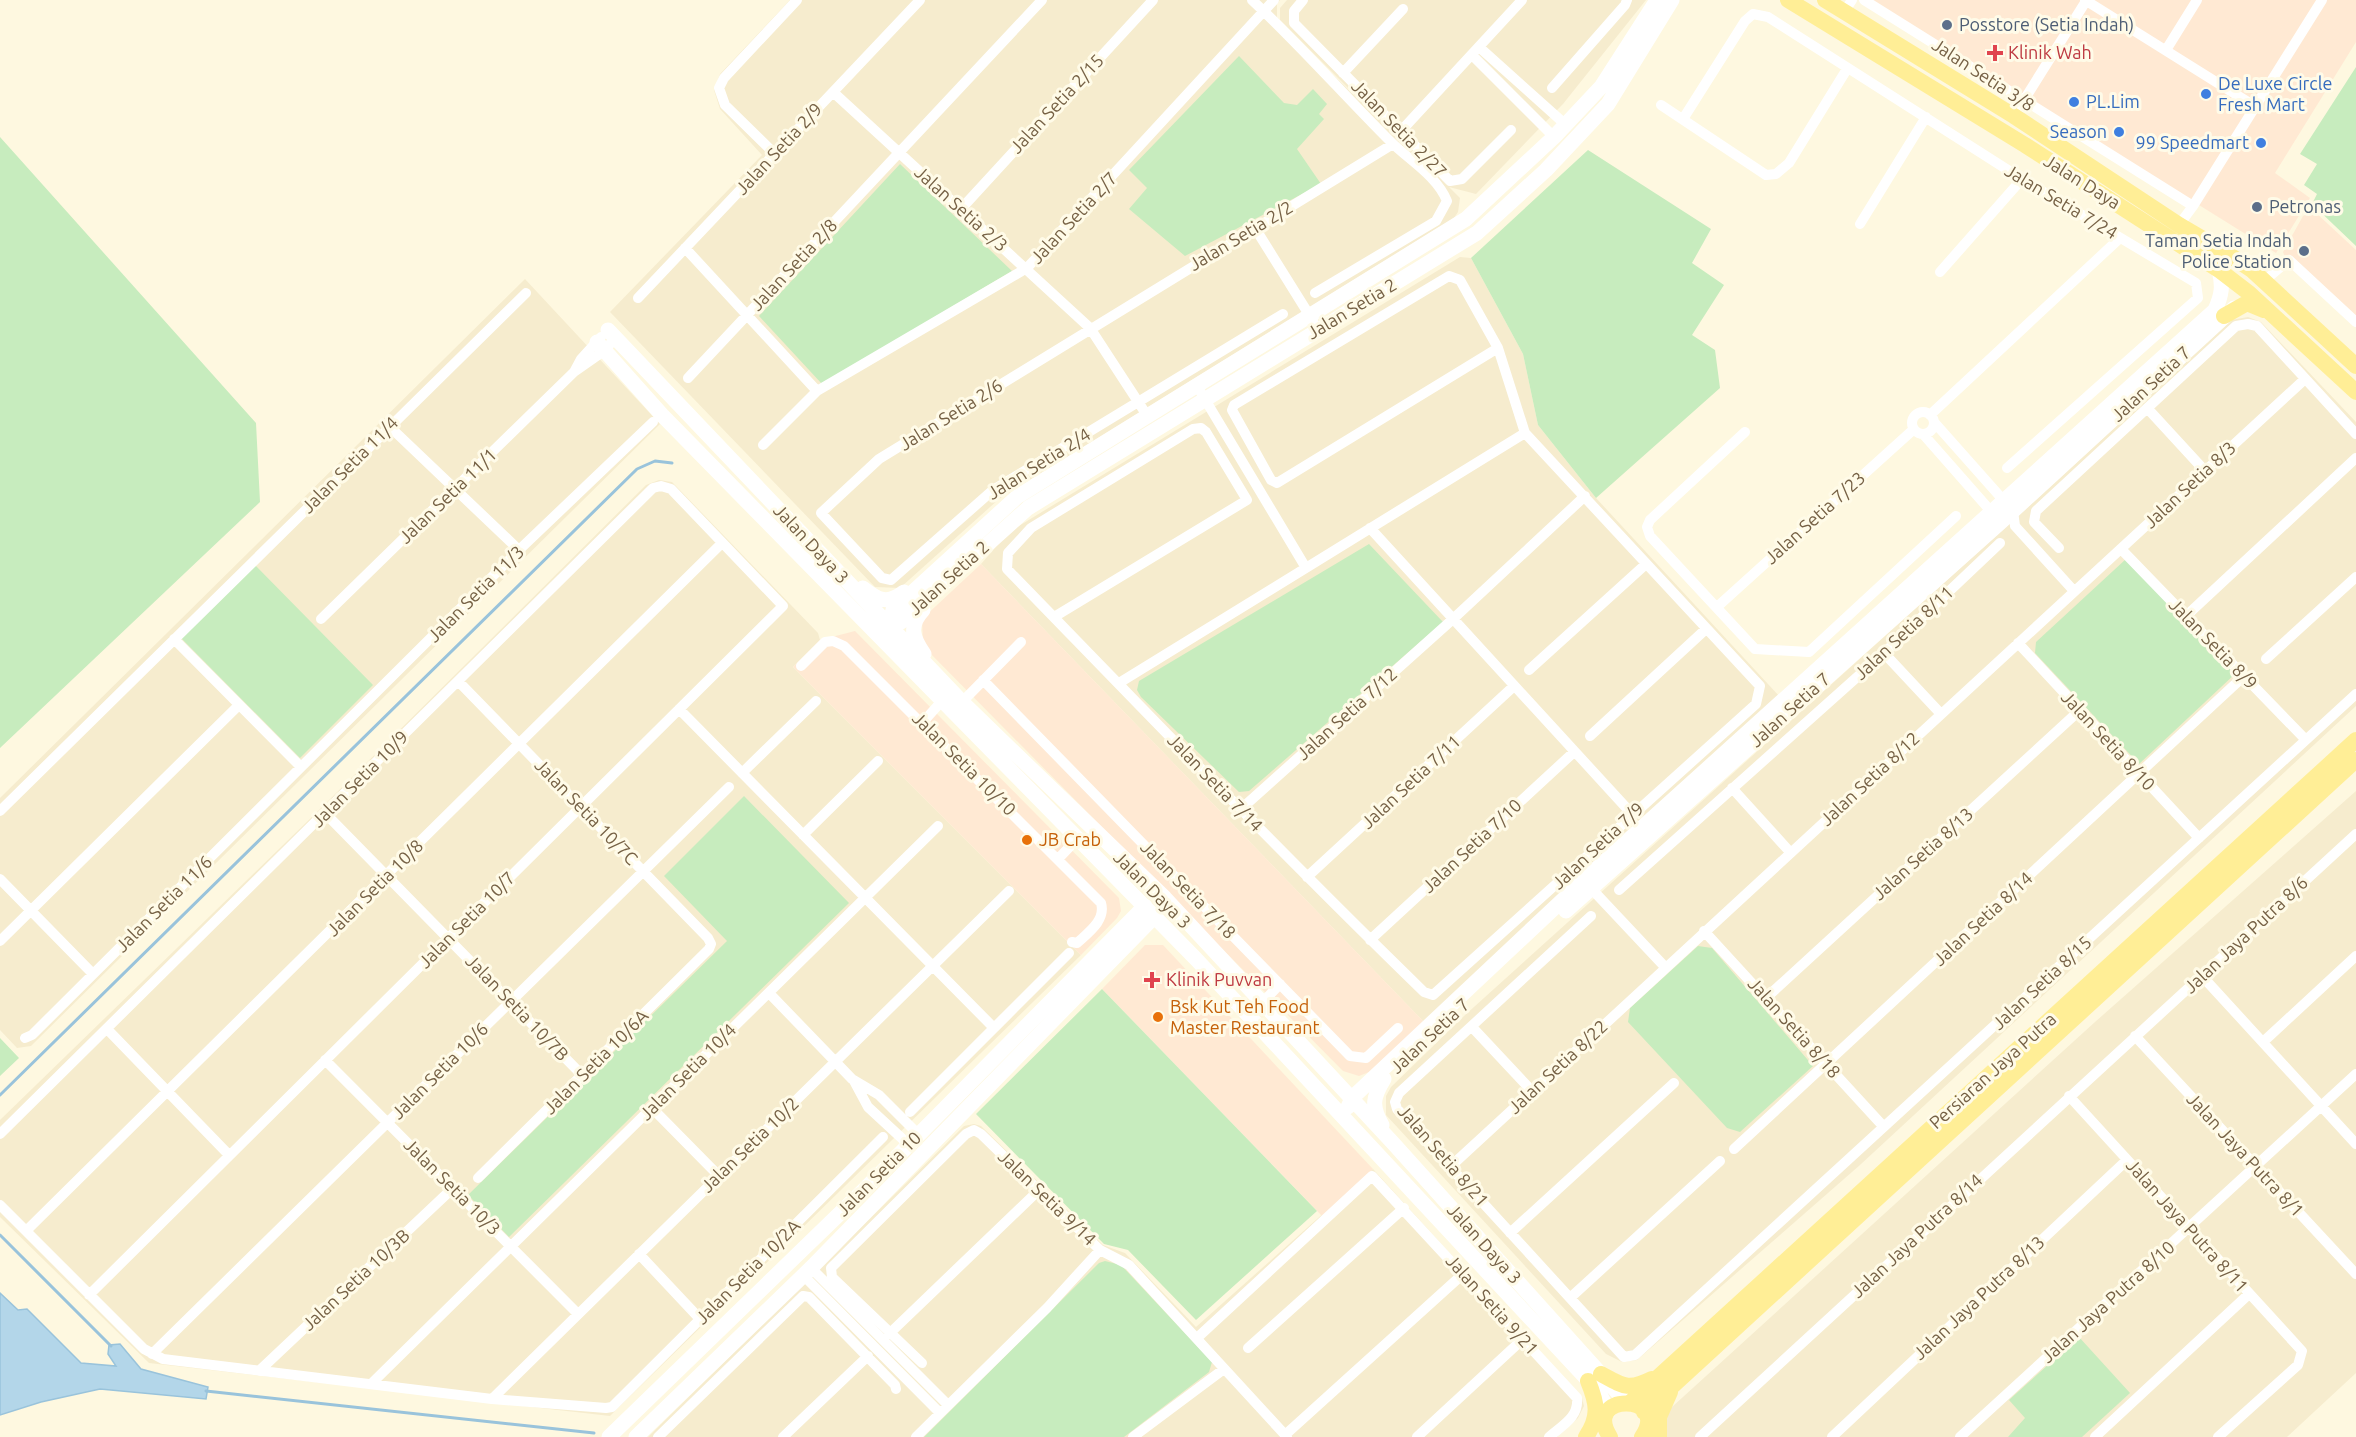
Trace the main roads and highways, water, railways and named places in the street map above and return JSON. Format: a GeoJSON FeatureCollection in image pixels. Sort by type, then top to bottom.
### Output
{"type":"FeatureCollection","features":[{"type":"Feature","properties":{"kind":"main road","name":"Jalan Daya"},"geometry":{"type":"LineString","coordinates":[[1788,0],[2025,145],[2219,270],[2249,293],[2355,390]]}},
{"type":"Feature","properties":{"kind":"main road","name":"Jalan Daya"},"geometry":{"type":"LineString","coordinates":[[1825,0],[1848,6],[2179,225],[2225,252],[2264,281],[2323,335],[2356,360]]}},
{"type":"Feature","properties":{"kind":"main road"},"geometry":{"type":"LineString","coordinates":[[1991,125],[2006,122],[2014,116],[2025,145]]}},
{"type":"Feature","properties":{"kind":"main road"},"geometry":{"type":"LineString","coordinates":[[2225,252],[2242,273],[2249,293]]}},
{"type":"Feature","properties":{"kind":"main road"},"geometry":{"type":"LineString","coordinates":[[2219,313],[2247,303],[2271,314]]}},
{"type":"Feature","properties":{"kind":"main road","name":"Persiaran Jaya Putra"},"geometry":{"type":"LineString","coordinates":[[1668,1379],[2356,740]]}},
{"type":"Feature","properties":{"kind":"main road","name":"Persiaran Jaya Putra"},"geometry":{"type":"LineString","coordinates":[[1605,1428],[1616,1405],[1634,1405],[1668,1379],[2356,760]]}},
{"type":"Feature","properties":{"kind":"main road"},"geometry":{"type":"LineString","coordinates":[[1586,1437],[1595,1422],[1597,1410],[1594,1377],[1632,1387],[1668,1379],[1661,1411],[1648,1436]]}},
{"type":"Feature","properties":{"kind":"main road"},"geometry":{"type":"LineString","coordinates":[[1634,1405],[1647,1421],[1648,1436]]}},
{"type":"Feature","properties":{"kind":"water"},"geometry":{"type":"Polygon","coordinates":[[[0,1293],[18,1310],[27,1309],[81,1363],[116,1366],[108,1354],[109,1345],[120,1344],[141,1369],[208,1387],[206,1399],[100,1389],[41,1402],[0,1415],[0,1293]]]}},
{"type":"Feature","properties":{"kind":"waterway"},"geometry":{"type":"LineString","coordinates":[[0,1095],[637,469],[655,461],[672,463]]}},
{"type":"Feature","properties":{"kind":"waterway"},"geometry":{"type":"LineString","coordinates":[[0,1235],[111,1346]]}},
{"type":"Feature","properties":{"kind":"waterway"},"geometry":{"type":"LineString","coordinates":[[206,1391],[594,1433]]}},
{"type":"Feature","properties":{"kind":"place","name":"Posstore (Setia Indah)"},"geometry":{"type":"Point","coordinates":[1947,25]}},
{"type":"Feature","properties":{"kind":"place","name":"Klinik Wah"},"geometry":{"type":"Point","coordinates":[1995,53]}},
{"type":"Feature","properties":{"kind":"place","name":"De Luxe Circle Fresh Mart"},"geometry":{"type":"Point","coordinates":[2206,94]}},
{"type":"Feature","properties":{"kind":"place","name":"PL.Lim"},"geometry":{"type":"Point","coordinates":[2074,102]}},
{"type":"Feature","properties":{"kind":"place","name":"Season"},"geometry":{"type":"Point","coordinates":[2119,132]}},
{"type":"Feature","properties":{"kind":"place","name":"99 Speedmart"},"geometry":{"type":"Point","coordinates":[2261,143]}},
{"type":"Feature","properties":{"kind":"place","name":"Petronas"},"geometry":{"type":"Point","coordinates":[2257,207]}},
{"type":"Feature","properties":{"kind":"place","name":"Taman Setia Indah Police Station"},"geometry":{"type":"Point","coordinates":[2304,251]}},
{"type":"Feature","properties":{"kind":"place","name":"JB Crab"},"geometry":{"type":"Point","coordinates":[1027,840]}},
{"type":"Feature","properties":{"kind":"place","name":"Klinik Puvvan"},"geometry":{"type":"Point","coordinates":[1152,980]}},
{"type":"Feature","properties":{"kind":"place","name":"Bsk Kut Teh Food Master Restaurant"},"geometry":{"type":"Point","coordinates":[1158,1017]}}]}
